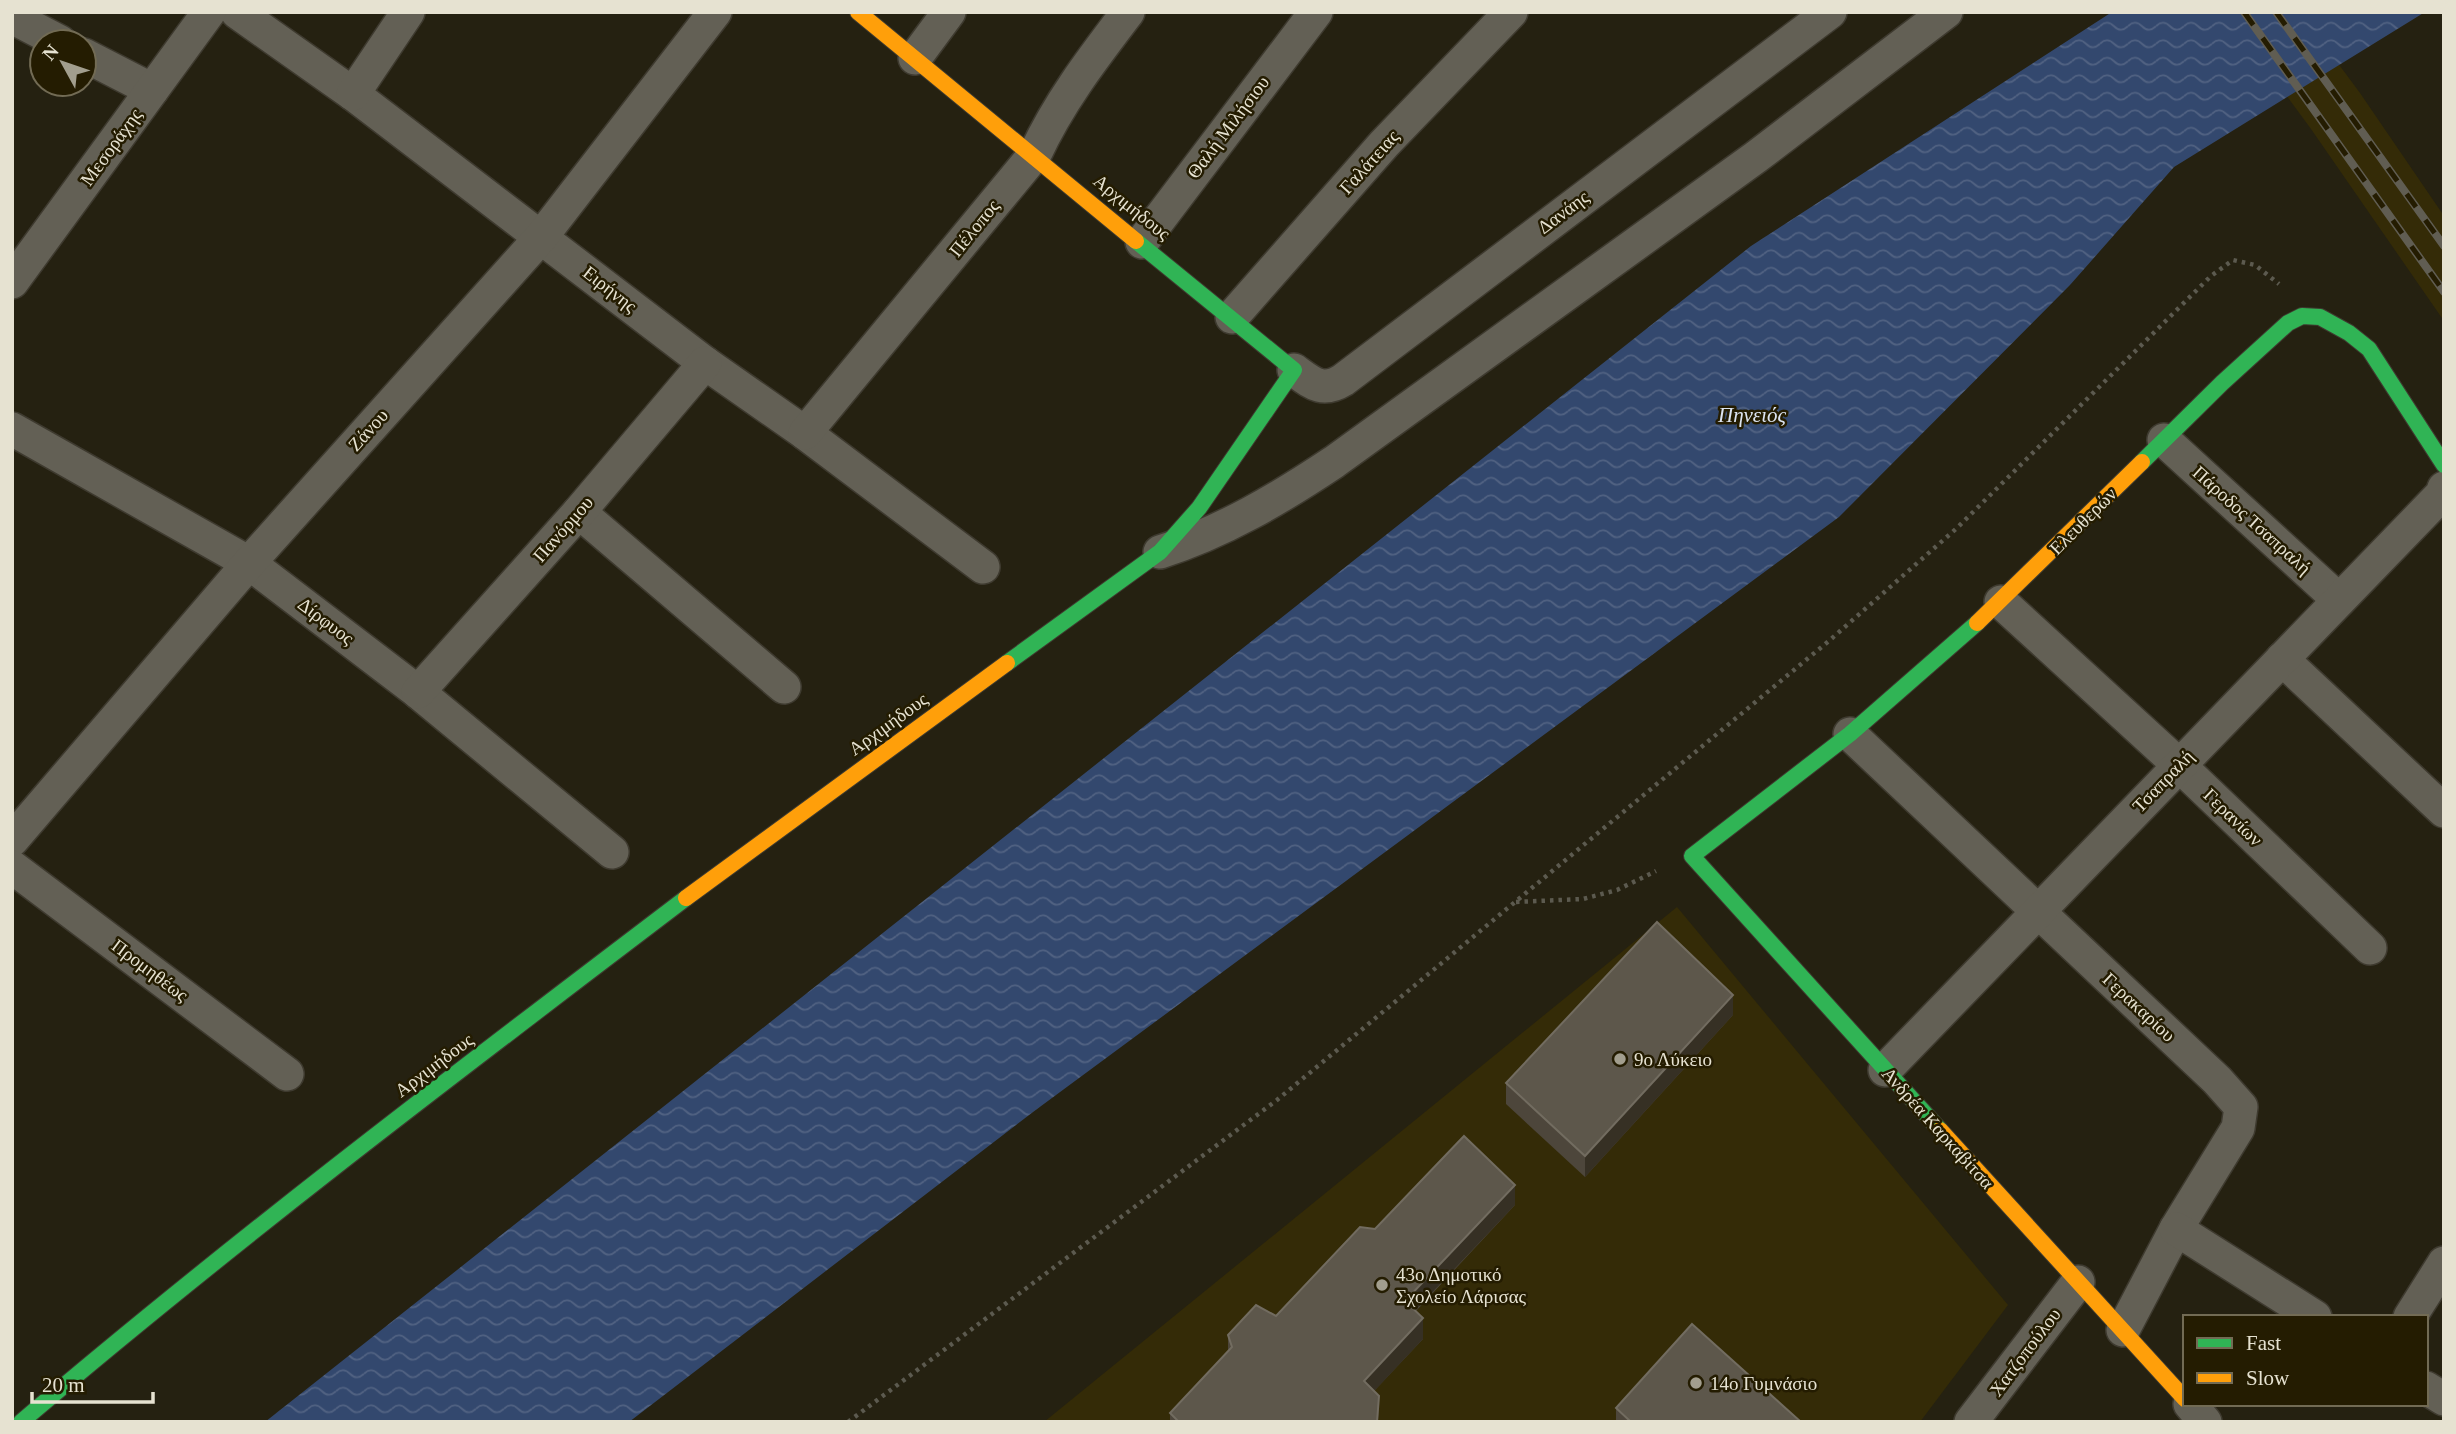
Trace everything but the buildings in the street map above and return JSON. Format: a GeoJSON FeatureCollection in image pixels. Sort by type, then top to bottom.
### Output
{"type":"FeatureCollection","features":[{"type":"Feature","properties":{"kind":"street","name":"Μεσοράχης"},"geometry":{"type":"LineString","coordinates":[[12,282],[209,12]]}},
{"type":"Feature","properties":{"kind":"street","name":"Ειρήνης"},"geometry":{"type":"LineString","coordinates":[[237,12],[353,94],[705,363],[805,433],[983,567]]}},
{"type":"Feature","properties":{"kind":"street"},"geometry":{"type":"LineString","coordinates":[[353,94],[408,12]]}},
{"type":"Feature","properties":{"kind":"street","name":"Ζάνου"},"geometry":{"type":"LineString","coordinates":[[12,841],[250,563],[542,236],[715,12]]}},
{"type":"Feature","properties":{"kind":"street","name":"Αρχιμήδους"},"geometry":{"type":"LineString","coordinates":[[21,1422],[165,1300],[332,1166],[763,840],[1160,552],[1199,508],[1294,370],[1035,154],[858,12]]}},
{"type":"Feature","properties":{"kind":"street"},"geometry":{"type":"LineString","coordinates":[[915,58],[949,12]]}},
{"type":"Feature","properties":{"kind":"street","name":"Πέλοπος"},"geometry":{"type":"LineString","coordinates":[[805,433],[1035,154],[1051,120],[1075,81],[1128,12]]}},
{"type":"Feature","properties":{"kind":"street","name":"Θαλή Μιλήσιου"},"geometry":{"type":"LineString","coordinates":[[1142,242],[1316,12]]}},
{"type":"Feature","properties":{"kind":"street","name":"Γαλάτειας"},"geometry":{"type":"LineString","coordinates":[[1231,317],[1384,144],[1511,12]]}},
{"type":"Feature","properties":{"kind":"street","name":"Δανάης"},"geometry":{"type":"LineString","coordinates":[[1294,370],[1316,386],[1333,386],[1343,380],[1830,12]]}},
{"type":"Feature","properties":{"kind":"street"},"geometry":{"type":"LineString","coordinates":[[1160,552],[1207,535],[1285,495],[1334,462],[1756,157],[1946,12]]}},
{"type":"Feature","properties":{"kind":"street"},"geometry":{"type":"LineString","coordinates":[[12,17],[33,28]]}},
{"type":"Feature","properties":{"kind":"street"},"geometry":{"type":"LineString","coordinates":[[98,62],[152,90]]}},
{"type":"Feature","properties":{"kind":"street"},"geometry":{"type":"LineString","coordinates":[[2302,316],[2320,317],[2349,332],[2368,349],[2443,482]]}},
{"type":"Feature","properties":{"kind":"street","name":"Ελευθερών"},"geometry":{"type":"LineString","coordinates":[[1692,856],[1850,734],[2001,602],[2258,348],[2288,323],[2302,316]]}},
{"type":"Feature","properties":{"kind":"street","name":"Πανόρμου"},"geometry":{"type":"LineString","coordinates":[[418,692],[579,512],[705,363]]}},
{"type":"Feature","properties":{"kind":"street","name":"Δίρφυος"},"geometry":{"type":"LineString","coordinates":[[12,429],[250,563],[418,692],[612,852]]}},
{"type":"Feature","properties":{"kind":"street","name":"Πάροδος Τσαπραλή"},"geometry":{"type":"LineString","coordinates":[[2164,440],[2339,600]]}},
{"type":"Feature","properties":{"kind":"street","name":"Τσαπραλή"},"geometry":{"type":"LineString","coordinates":[[1885,1070],[2339,600],[2443,482]]}},
{"type":"Feature","properties":{"kind":"street"},"geometry":{"type":"LineString","coordinates":[[579,512],[784,687]]}},
{"type":"Feature","properties":{"kind":"street","name":"Γερανίων"},"geometry":{"type":"LineString","coordinates":[[2001,602],[2179,765],[2370,948]]}},
{"type":"Feature","properties":{"kind":"street"},"geometry":{"type":"LineString","coordinates":[[2282,659],[2443,808]]}},
{"type":"Feature","properties":{"kind":"street","name":"Γερακαρίου"},"geometry":{"type":"LineString","coordinates":[[1850,734],[2217,1080],[2241,1107],[2238,1128],[2176,1229],[2123,1330]]}},
{"type":"Feature","properties":{"kind":"street","name":"Ανδρέα Καρκαβίτσα"},"geometry":{"type":"LineString","coordinates":[[1692,856],[2183,1397]]}},
{"type":"Feature","properties":{"kind":"street","name":"Προμηθέως"},"geometry":{"type":"LineString","coordinates":[[12,867],[287,1074]]}},
{"type":"Feature","properties":{"kind":"street"},"geometry":{"type":"LineString","coordinates":[[2176,1229],[2312,1315]]}},
{"type":"Feature","properties":{"kind":"street"},"geometry":{"type":"LineString","coordinates":[[2411,1315],[2444,1263]]}},
{"type":"Feature","properties":{"kind":"street","name":"Χατζοπούλου"},"geometry":{"type":"LineString","coordinates":[[1971,1422],[2078,1282]]}},
{"type":"Feature","properties":{"kind":"street"},"geometry":{"type":"LineString","coordinates":[[2428,1389],[2444,1399]]}},
{"type":"Feature","properties":{"kind":"street"},"geometry":{"type":"LineString","coordinates":[[2192,1406],[2205,1422]]}},
{"type":"Feature","properties":{"kind":"path"},"geometry":{"type":"LineString","coordinates":[[848,1422],[1277,1100],[1891,587],[2017,470],[2186,300],[2222,268],[2233,260],[2255,265],[2279,283],[2302,316]]}},
{"type":"Feature","properties":{"kind":"path"},"geometry":{"type":"LineString","coordinates":[[1515,902],[1583,900],[1617,890],[1692,856]]}},
{"type":"Feature","properties":{"kind":"shaded area"},"geometry":{"type":"Polygon","coordinates":[[[2225,12],[2300,12],[2360,93],[2444,216],[2444,321],[2311,129],[2225,12]]]}},
{"type":"Feature","properties":{"kind":"shaded area"},"geometry":{"type":"Polygon","coordinates":[[[1677,907],[2008,1305],[1920,1422],[1044,1422],[1677,907]]]}},
{"type":"Feature","properties":{"kind":"water","name":"Πηνειός"},"geometry":{"type":"Polygon","coordinates":[[[2112,12],[2425,12],[2174,167],[2070,285],[1839,517],[1033,1112],[629,1422],[265,1422],[1751,246],[2112,12]]]}},
{"type":"Feature","properties":{"kind":"railway"},"geometry":{"type":"LineString","coordinates":[[2244,12],[2444,292]]}},
{"type":"Feature","properties":{"kind":"railway"},"geometry":{"type":"LineString","coordinates":[[2276,12],[2444,246]]}},
{"type":"Feature","properties":{"kind":"traffic: fast"},"geometry":{"type":"LineString","coordinates":[[1007,663],[1160,552],[1199,508],[1294,370],[1136,241]]}},
{"type":"Feature","properties":{"kind":"traffic: fast"},"geometry":{"type":"LineString","coordinates":[[2142,462],[2222,383],[2288,323],[2302,316],[2320,317],[2349,333],[2369,349],[2444,465]]}},
{"type":"Feature","properties":{"kind":"traffic: fast"},"geometry":{"type":"LineString","coordinates":[[1940,1130],[1692,856],[1850,734],[1977,623]]}},
{"type":"Feature","properties":{"kind":"traffic: fast"},"geometry":{"type":"LineString","coordinates":[[21,1422],[267,1221],[686,898]]}},
{"type":"Feature","properties":{"kind":"traffic: slow"},"geometry":{"type":"LineString","coordinates":[[858,12],[1136,241]]}},
{"type":"Feature","properties":{"kind":"traffic: slow"},"geometry":{"type":"LineString","coordinates":[[1977,623],[2142,462]]}},
{"type":"Feature","properties":{"kind":"traffic: slow"},"geometry":{"type":"LineString","coordinates":[[686,898],[1007,663]]}},
{"type":"Feature","properties":{"kind":"traffic: slow"},"geometry":{"type":"LineString","coordinates":[[1940,1130],[2183,1397]]}},
{"type":"Feature","properties":{"kind":"place","name":"9ο Λύκειο"},"geometry":{"type":"Point","coordinates":[1620,1059]}},
{"type":"Feature","properties":{"kind":"place","name":"43ο Δημοτικό Σχολείο Λάρισας"},"geometry":{"type":"Point","coordinates":[1382,1285]}},
{"type":"Feature","properties":{"kind":"place","name":"14ο Γυμνάσιο"},"geometry":{"type":"Point","coordinates":[1696,1383]}}]}
